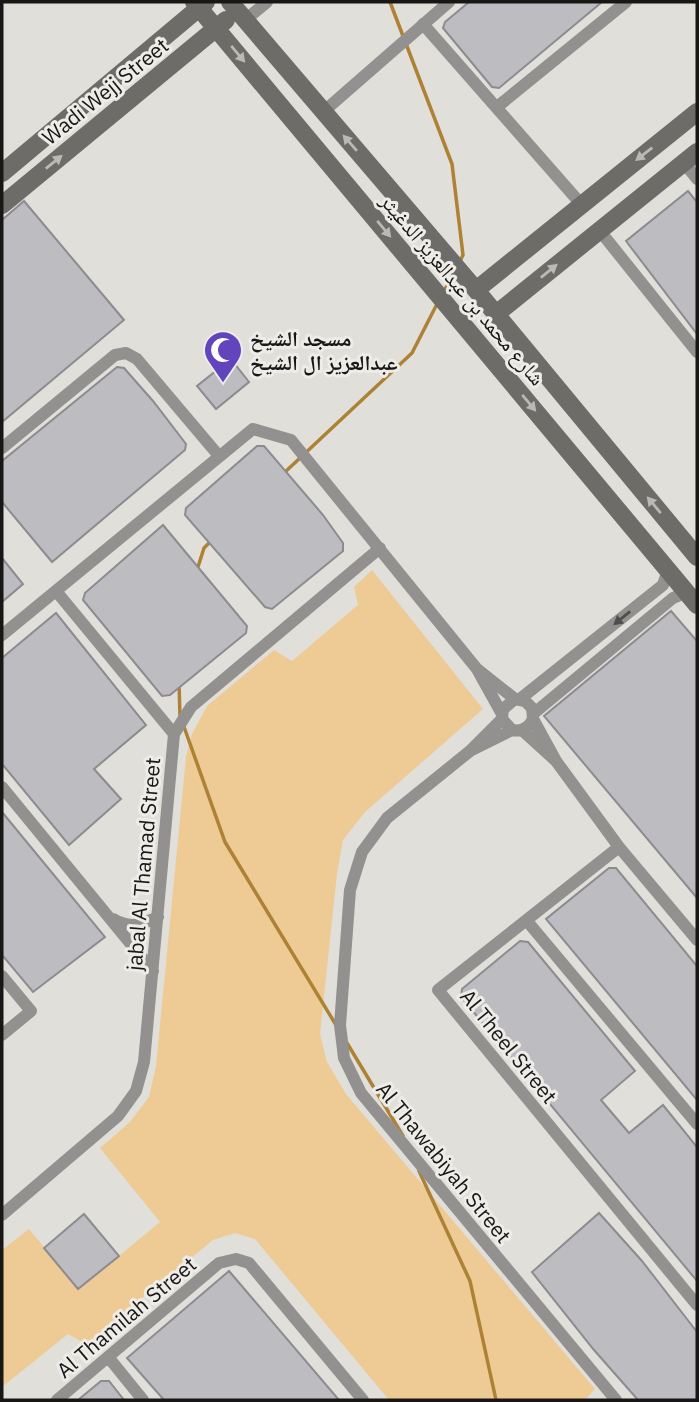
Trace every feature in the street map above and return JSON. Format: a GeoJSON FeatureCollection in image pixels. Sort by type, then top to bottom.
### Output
{"type":"FeatureCollection","features":[{"type":"Feature","properties":{"kind":"street"},"geometry":{"type":"LineString","coordinates":[[237,11],[267,2]]}},
{"type":"Feature","properties":{"kind":"street"},"geometry":{"type":"LineString","coordinates":[[323,112],[449,2]]}},
{"type":"Feature","properties":{"kind":"street"},"geometry":{"type":"LineString","coordinates":[[497,107],[626,2]]}},
{"type":"Feature","properties":{"kind":"street","name":"Wadi Wejj Street"},"geometry":{"type":"LineString","coordinates":[[2,173],[200,4]]}},
{"type":"Feature","properties":{"kind":"street","name":"شارع محمد بن عبدالعزيز الدغيثر"},"geometry":{"type":"LineString","coordinates":[[200,4],[217,28],[692,598]]}},
{"type":"Feature","properties":{"kind":"street","name":"Wadi Wejj Street"},"geometry":{"type":"LineString","coordinates":[[2,205],[237,11]]}},
{"type":"Feature","properties":{"kind":"street","name":"شارع محمد بن عبدالعزيز الدغيثر"},"geometry":{"type":"LineString","coordinates":[[237,11],[476,290],[697,557]]}},
{"type":"Feature","properties":{"kind":"street"},"geometry":{"type":"LineString","coordinates":[[423,24],[581,204]]}},
{"type":"Feature","properties":{"kind":"street"},"geometry":{"type":"LineString","coordinates":[[476,290],[697,112]]}},
{"type":"Feature","properties":{"kind":"street"},"geometry":{"type":"LineString","coordinates":[[496,314],[691,158],[697,179]]}},
{"type":"Feature","properties":{"kind":"street"},"geometry":{"type":"LineString","coordinates":[[600,231],[697,352]]}},
{"type":"Feature","properties":{"kind":"street"},"geometry":{"type":"LineString","coordinates":[[2,449],[115,355],[126,353],[137,359],[219,456]]}},
{"type":"Feature","properties":{"kind":"street"},"geometry":{"type":"LineString","coordinates":[[2,635],[253,429],[291,440],[477,669],[502,716],[556,761]]}},
{"type":"Feature","properties":{"kind":"street","name":"jabal Al Thamad Street"},"geometry":{"type":"LineString","coordinates":[[2,1215],[118,1116],[136,1091],[144,1062],[174,734],[191,707],[380,548]]}},
{"type":"Feature","properties":{"kind":"street"},"geometry":{"type":"LineString","coordinates":[[470,751],[502,716],[506,704],[535,689],[663,585],[668,570]]}},
{"type":"Feature","properties":{"kind":"street"},"geometry":{"type":"LineString","coordinates":[[56,591],[174,734]]}},
{"type":"Feature","properties":{"kind":"street"},"geometry":{"type":"LineString","coordinates":[[470,751],[517,730],[544,702],[673,598],[692,598]]}},
{"type":"Feature","properties":{"kind":"street"},"geometry":{"type":"LineString","coordinates":[[477,669],[517,699],[529,704],[556,761],[619,847],[697,940]]}},
{"type":"Feature","properties":{"kind":"street","name":"Al Thawabiyah Street"},"geometry":{"type":"LineString","coordinates":[[470,751],[387,818],[362,852],[350,890],[340,1025],[344,1058],[361,1093],[616,1400]]}},
{"type":"Feature","properties":{"kind":"street"},"geometry":{"type":"LineString","coordinates":[[3,791],[153,971]]}},
{"type":"Feature","properties":{"kind":"street","name":"Al Theel Street"},"geometry":{"type":"LineString","coordinates":[[619,847],[438,990],[697,1305]]}},
{"type":"Feature","properties":{"kind":"street"},"geometry":{"type":"LineString","coordinates":[[110,918],[123,925],[141,925],[158,917]]}},
{"type":"Feature","properties":{"kind":"street"},"geometry":{"type":"LineString","coordinates":[[527,921],[697,1124]]}},
{"type":"Feature","properties":{"kind":"street"},"geometry":{"type":"LineString","coordinates":[[2,976],[31,1011],[2,1034]]}},
{"type":"Feature","properties":{"kind":"street","name":"Al Thamilah Street"},"geometry":{"type":"LineString","coordinates":[[57,1400],[219,1263],[236,1259],[249,1263],[363,1400]]}},
{"type":"Feature","properties":{"kind":"street"},"geometry":{"type":"LineString","coordinates":[[109,1357],[143,1400]]}},
{"type":"Feature","properties":{"kind":"shaded area"},"geometry":{"type":"Polygon","coordinates":[[[372,570],[483,709],[365,812],[343,840],[320,1034],[327,1062],[346,1094],[595,1389],[585,1400],[389,1400],[255,1239],[235,1233],[213,1240],[86,1344],[68,1334],[2,1387],[2,1250],[29,1229],[79,1289],[160,1222],[100,1148],[130,1122],[149,1097],[156,1066],[186,757],[192,734],[207,706],[274,650],[292,661],[358,605],[354,587],[372,570]]]}},
{"type":"Feature","properties":{"kind":"building"},"geometry":{"type":"Polygon","coordinates":[[[469,2],[602,2],[499,88],[492,87],[443,28],[445,22],[469,2]]]}},
{"type":"Feature","properties":{"kind":"building"},"geometry":{"type":"Polygon","coordinates":[[[688,191],[697,202],[697,334],[626,241],[688,191]]]}},
{"type":"Feature","properties":{"kind":"building"},"geometry":{"type":"Polygon","coordinates":[[[24,201],[124,320],[2,422],[2,220],[24,201]]]}},
{"type":"Feature","properties":{"kind":"building","name":"مسجد الشيخ عبدالعزيز ال الشيخ"},"geometry":{"type":"Polygon","coordinates":[[[231,359],[249,382],[216,409],[197,386],[231,359]]]}},
{"type":"Feature","properties":{"kind":"building"},"geometry":{"type":"Polygon","coordinates":[[[117,367],[124,368],[153,401],[186,444],[185,450],[52,562],[2,502],[2,461],[117,367]]]}},
{"type":"Feature","properties":{"kind":"building"},"geometry":{"type":"Polygon","coordinates":[[[257,446],[264,446],[323,515],[343,543],[343,551],[272,609],[265,607],[185,515],[186,508],[257,446]]]}},
{"type":"Feature","properties":{"kind":"building"},"geometry":{"type":"Polygon","coordinates":[[[163,525],[247,626],[246,633],[170,695],[162,696],[83,600],[85,593],[163,525]]]}},
{"type":"Feature","properties":{"kind":"building"},"geometry":{"type":"Polygon","coordinates":[[[2,558],[23,584],[2,602],[2,558]]]}},
{"type":"Feature","properties":{"kind":"building"},"geometry":{"type":"Polygon","coordinates":[[[671,611],[697,641],[697,898],[544,716],[671,611]]]}},
{"type":"Feature","properties":{"kind":"building"},"geometry":{"type":"Polygon","coordinates":[[[56,613],[146,725],[94,769],[121,799],[69,845],[2,764],[2,658],[56,613]]]}},
{"type":"Feature","properties":{"kind":"building"},"geometry":{"type":"Polygon","coordinates":[[[2,812],[105,937],[33,992],[2,955],[2,812]]]}},
{"type":"Feature","properties":{"kind":"building"},"geometry":{"type":"Polygon","coordinates":[[[609,868],[616,868],[697,966],[697,1100],[546,919],[609,868]]]}},
{"type":"Feature","properties":{"kind":"building"},"geometry":{"type":"Polygon","coordinates":[[[520,941],[528,942],[635,1071],[601,1100],[629,1133],[663,1105],[697,1147],[697,1281],[461,997],[462,989],[520,941]]]}},
{"type":"Feature","properties":{"kind":"building"},"geometry":{"type":"Polygon","coordinates":[[[599,1213],[642,1261],[697,1332],[697,1400],[638,1400],[532,1272],[599,1213]]]}},
{"type":"Feature","properties":{"kind":"building"},"geometry":{"type":"Polygon","coordinates":[[[84,1214],[119,1256],[78,1289],[44,1248],[84,1214]]]}},
{"type":"Feature","properties":{"kind":"building"},"geometry":{"type":"Polygon","coordinates":[[[229,1271],[339,1400],[164,1400],[127,1358],[229,1271]]]}},
{"type":"Feature","properties":{"kind":"building"},"geometry":{"type":"Polygon","coordinates":[[[101,1381],[109,1381],[124,1400],[78,1400],[101,1381]]]}},
{"type":"Feature","properties":{"kind":"waterway"},"geometry":{"type":"LineString","coordinates":[[390,2],[452,164],[463,255],[459,263]]}},
{"type":"Feature","properties":{"kind":"waterway"},"geometry":{"type":"LineString","coordinates":[[444,291],[454,273]]}},
{"type":"Feature","properties":{"kind":"waterway"},"geometry":{"type":"LineString","coordinates":[[284,473],[412,353],[437,304]]}},
{"type":"Feature","properties":{"kind":"waterway"},"geometry":{"type":"LineString","coordinates":[[197,570],[204,548],[212,540]]}},
{"type":"Feature","properties":{"kind":"waterway"},"geometry":{"type":"LineString","coordinates":[[179,683],[180,717]]}},
{"type":"Feature","properties":{"kind":"waterway"},"geometry":{"type":"LineString","coordinates":[[183,724],[225,842],[336,1025]]}},
{"type":"Feature","properties":{"kind":"waterway"},"geometry":{"type":"LineString","coordinates":[[347,1043],[403,1136]]}},
{"type":"Feature","properties":{"kind":"waterway"},"geometry":{"type":"LineString","coordinates":[[419,1171],[470,1281],[496,1400]]}},
{"type":"Feature","properties":{"kind":"place","name":"مسجد الشيخ عبدالعزيز ال الشيخ"},"geometry":{"type":"Point","coordinates":[223,384]}}]}
